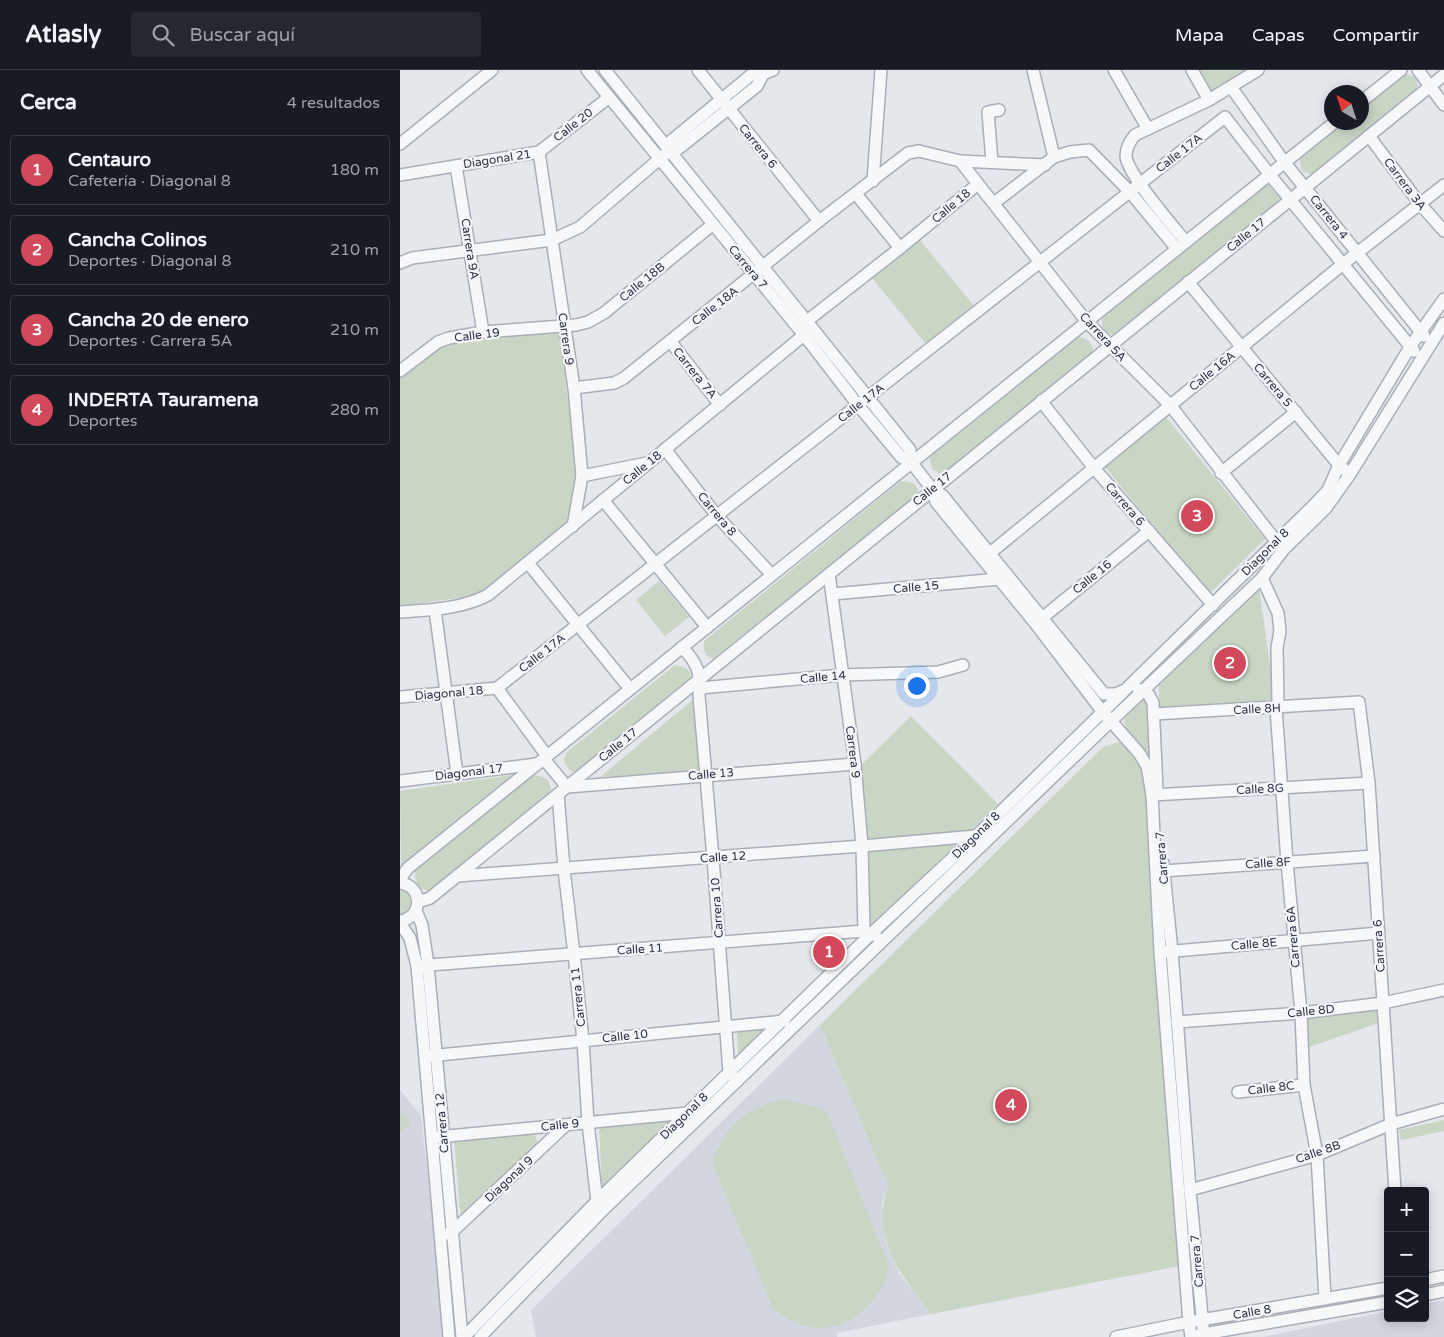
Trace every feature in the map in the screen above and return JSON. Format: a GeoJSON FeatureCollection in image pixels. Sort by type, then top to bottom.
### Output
{"type":"FeatureCollection","features":[{"type":"Feature","properties":{"kind":"street"},"geometry":{"type":"LineString","coordinates":[[400,144],[492,70]]}},
{"type":"Feature","properties":{"kind":"street","name":"Carrera 7"},"geometry":{"type":"LineString","coordinates":[[587,70],[712,225],[807,321],[910,450],[911,462]]}},
{"type":"Feature","properties":{"kind":"street","name":"Carrera 7"},"geometry":{"type":"LineString","coordinates":[[605,70],[670,150],[804,335],[858,405],[901,457],[911,462],[932,489],[944,496],[986,556],[1038,620],[1102,711],[1148,766],[1154,795],[1172,951],[1190,1190],[1204,1336]]}},
{"type":"Feature","properties":{"kind":"street","name":"Carrera 6"},"geometry":{"type":"LineString","coordinates":[[698,70],[819,221]]}},
{"type":"Feature","properties":{"kind":"street"},"geometry":{"type":"LineString","coordinates":[[873,181],[881,70]]}},
{"type":"Feature","properties":{"kind":"street"},"geometry":{"type":"LineString","coordinates":[[1033,70],[1054,157]]}},
{"type":"Feature","properties":{"kind":"street"},"geometry":{"type":"LineString","coordinates":[[1114,70],[1148,129]]}},
{"type":"Feature","properties":{"kind":"street"},"geometry":{"type":"LineString","coordinates":[[1192,70],[1208,100]]}},
{"type":"Feature","properties":{"kind":"street"},"geometry":{"type":"LineString","coordinates":[[1182,246],[1130,167],[1126,156],[1128,144],[1135,135],[1208,100],[1258,70]]}},
{"type":"Feature","properties":{"kind":"street"},"geometry":{"type":"LineString","coordinates":[[1369,95],[1401,70]]}},
{"type":"Feature","properties":{"kind":"street"},"geometry":{"type":"LineString","coordinates":[[1418,70],[1444,105]]}},
{"type":"Feature","properties":{"kind":"street"},"geometry":{"type":"LineString","coordinates":[[400,263],[412,258],[552,240],[580,227],[670,150],[678,149],[725,104],[757,86],[768,72]]}},
{"type":"Feature","properties":{"kind":"street","name":"Calle 17"},"geometry":{"type":"LineString","coordinates":[[400,922],[410,918],[417,906],[430,898],[563,790],[699,684],[932,489],[1444,75]]}},
{"type":"Feature","properties":{"kind":"street","name":"Carrera 4"},"geometry":{"type":"LineString","coordinates":[[1231,87],[1285,163],[1430,344]]}},
{"type":"Feature","properties":{"kind":"street","name":"Calle 20"},"geometry":{"type":"LineString","coordinates":[[539,152],[608,98]]}},
{"type":"Feature","properties":{"kind":"street"},"geometry":{"type":"LineString","coordinates":[[992,162],[988,112],[999,110]]}},
{"type":"Feature","properties":{"kind":"street","name":"Calle 17A"},"geometry":{"type":"LineString","coordinates":[[497,688],[1225,117],[1270,175]]}},
{"type":"Feature","properties":{"kind":"street"},"geometry":{"type":"LineString","coordinates":[[400,879],[408,868],[1325,130]]}},
{"type":"Feature","properties":{"kind":"street","name":"Carrera 3A"},"geometry":{"type":"LineString","coordinates":[[1369,136],[1420,204],[1444,231]]}},
{"type":"Feature","properties":{"kind":"street"},"geometry":{"type":"LineString","coordinates":[[994,204],[1054,157],[1080,150],[1089,150],[1182,246]]}},
{"type":"Feature","properties":{"kind":"street","name":"Calle 18A"},"geometry":{"type":"LineString","coordinates":[[574,388],[614,383],[624,378],[819,221],[908,153],[919,151],[960,161]]}},
{"type":"Feature","properties":{"kind":"street","name":"Diagonal 21"},"geometry":{"type":"LineString","coordinates":[[400,175],[539,152]]}},
{"type":"Feature","properties":{"kind":"street","name":"Carrera 9"},"geometry":{"type":"LineString","coordinates":[[539,152],[574,388],[582,476],[573,526]]}},
{"type":"Feature","properties":{"kind":"street"},"geometry":{"type":"LineString","coordinates":[[960,161],[1045,165]]}},
{"type":"Feature","properties":{"kind":"street","name":"Carrera 5A"},"geometry":{"type":"LineString","coordinates":[[960,161],[1087,322],[1170,405],[1221,473],[1276,541]]}},
{"type":"Feature","properties":{"kind":"street","name":"Carrera 9A"},"geometry":{"type":"LineString","coordinates":[[456,166],[483,332]]}},
{"type":"Feature","properties":{"kind":"street"},"geometry":{"type":"LineString","coordinates":[[1270,175],[1421,360]]}},
{"type":"Feature","properties":{"kind":"street","name":"Calle 18"},"geometry":{"type":"LineString","coordinates":[[807,321],[978,184]]}},
{"type":"Feature","properties":{"kind":"street","name":"Calle 16A"},"geometry":{"type":"LineString","coordinates":[[986,556],[1343,264],[1444,185]]}},
{"type":"Feature","properties":{"kind":"street"},"geometry":{"type":"LineString","coordinates":[[856,194],[900,248]]}},
{"type":"Feature","properties":{"kind":"street","name":"Calle 18B"},"geometry":{"type":"LineString","coordinates":[[565,327],[588,322],[604,313],[712,225]]}},
{"type":"Feature","properties":{"kind":"street","name":"Carrera 5"},"geometry":{"type":"LineString","coordinates":[[1188,282],[1340,465],[1350,474]]}},
{"type":"Feature","properties":{"kind":"street","name":"Diagonal 8"},"geometry":{"type":"LineString","coordinates":[[480,1337],[688,1113],[783,1020],[868,932],[976,836],[1328,490],[1340,465],[1410,347],[1444,299]]}},
{"type":"Feature","properties":{"kind":"street","name":"Diagonal 8"},"geometry":{"type":"LineString","coordinates":[[463,1337],[601,1205],[737,1082],[1143,690],[1262,578],[1284,549],[1326,508],[1350,474],[1444,323]]}},
{"type":"Feature","properties":{"kind":"street","name":"Calle 19"},"geometry":{"type":"LineString","coordinates":[[400,371],[438,342],[449,338],[483,332],[565,327]]}},
{"type":"Feature","properties":{"kind":"street","name":"Calle 18"},"geometry":{"type":"LineString","coordinates":[[435,610],[479,600],[488,595],[804,335]]}},
{"type":"Feature","properties":{"kind":"street","name":"Carrera 7A"},"geometry":{"type":"LineString","coordinates":[[670,341],[720,404]]}},
{"type":"Feature","properties":{"kind":"street","name":"Carrera 6"},"geometry":{"type":"LineString","coordinates":[[1041,400],[1094,468],[1213,605]]}},
{"type":"Feature","properties":{"kind":"street"},"geometry":{"type":"LineString","coordinates":[[1221,473],[1296,412]]}},
{"type":"Feature","properties":{"kind":"street","name":"Carrera 8"},"geometry":{"type":"LineString","coordinates":[[665,450],[716,516],[772,575]]}},
{"type":"Feature","properties":{"kind":"street"},"geometry":{"type":"LineString","coordinates":[[582,476],[649,463]]}},
{"type":"Feature","properties":{"kind":"street"},"geometry":{"type":"LineString","coordinates":[[603,500],[707,627]]}},
{"type":"Feature","properties":{"kind":"street","name":"Calle 16"},"geometry":{"type":"LineString","coordinates":[[1038,620],[1149,531]]}},
{"type":"Feature","properties":{"kind":"street","name":"Carrera 7"},"geometry":{"type":"LineString","coordinates":[[986,556],[999,579],[1104,694],[1116,694],[1134,688],[1143,690],[1149,695],[1153,703],[1154,795],[1160,952],[1188,1322],[1191,1336]]}},
{"type":"Feature","properties":{"kind":"street"},"geometry":{"type":"LineString","coordinates":[[528,563],[630,689]]}},
{"type":"Feature","properties":{"kind":"street","name":"Carrera 9"},"geometry":{"type":"LineString","coordinates":[[829,574],[855,764],[868,932]]}},
{"type":"Feature","properties":{"kind":"street","name":"Carrera 6A"},"geometry":{"type":"LineString","coordinates":[[1262,578],[1278,613],[1280,630],[1278,702],[1276,708],[1304,1085],[1317,1155],[1324,1298]]}},
{"type":"Feature","properties":{"kind":"street","name":"Calle 15"},"geometry":{"type":"LineString","coordinates":[[832,594],[999,579]]}},
{"type":"Feature","properties":{"kind":"street"},"geometry":{"type":"LineString","coordinates":[[400,612],[435,610],[457,774]]}},
{"type":"Feature","properties":{"kind":"street","name":"Carrera 10"},"geometry":{"type":"LineString","coordinates":[[682,647],[698,666],[698,696],[713,858],[729,1072]]}},
{"type":"Feature","properties":{"kind":"street","name":"Calle 14"},"geometry":{"type":"LineString","coordinates":[[699,684],[842,675],[938,672],[962,665]]}},
{"type":"Feature","properties":{"kind":"street"},"geometry":{"type":"LineString","coordinates":[[497,688],[563,790]]}},
{"type":"Feature","properties":{"kind":"street","name":"Diagonal 18"},"geometry":{"type":"LineString","coordinates":[[400,697],[497,688]]}},
{"type":"Feature","properties":{"kind":"street","name":"Carrera 6"},"geometry":{"type":"LineString","coordinates":[[1359,702],[1369,783],[1395,1187]]}},
{"type":"Feature","properties":{"kind":"street","name":"Calle 8H"},"geometry":{"type":"LineString","coordinates":[[1154,714],[1359,702]]}},
{"type":"Feature","properties":{"kind":"street","name":"Diagonal 17"},"geometry":{"type":"LineString","coordinates":[[400,781],[543,760]]}},
{"type":"Feature","properties":{"kind":"street","name":"Calle 13"},"geometry":{"type":"LineString","coordinates":[[563,790],[705,775],[855,764]]}},
{"type":"Feature","properties":{"kind":"street","name":"Calle 8G"},"geometry":{"type":"LineString","coordinates":[[1154,795],[1369,783]]}},
{"type":"Feature","properties":{"kind":"street","name":"Carrera 11"},"geometry":{"type":"LineString","coordinates":[[563,790],[564,869],[583,1041],[588,1123],[601,1205]]}},
{"type":"Feature","properties":{"kind":"street"},"geometry":{"type":"LineString","coordinates":[[976,836],[985,844]]}},
{"type":"Feature","properties":{"kind":"street","name":"Calle 12"},"geometry":{"type":"LineString","coordinates":[[457,876],[713,858],[976,836]]}},
{"type":"Feature","properties":{"kind":"street","name":"Calle 8F"},"geometry":{"type":"LineString","coordinates":[[1163,871],[1374,856]]}},
{"type":"Feature","properties":{"kind":"street","name":"Carrera 12"},"geometry":{"type":"LineString","coordinates":[[400,883],[407,884],[417,895],[417,906],[422,925],[423,966],[438,1137],[441,1237],[449,1337]]}},
{"type":"Feature","properties":{"kind":"street","name":"Carrera 12"},"geometry":{"type":"LineString","coordinates":[[400,922],[423,966]]}},
{"type":"Feature","properties":{"kind":"street"},"geometry":{"type":"LineString","coordinates":[[868,932],[883,941]]}},
{"type":"Feature","properties":{"kind":"street","name":"Calle 11"},"geometry":{"type":"LineString","coordinates":[[423,966],[868,932]]}},
{"type":"Feature","properties":{"kind":"street","name":"Calle 8E"},"geometry":{"type":"LineString","coordinates":[[1160,952],[1379,933]]}},
{"type":"Feature","properties":{"kind":"street","name":"Calle 8D"},"geometry":{"type":"LineString","coordinates":[[1177,1022],[1300,1013],[1383,1002],[1444,990]]}},
{"type":"Feature","properties":{"kind":"street"},"geometry":{"type":"LineString","coordinates":[[783,1020],[791,1029]]}},
{"type":"Feature","properties":{"kind":"street","name":"Calle 10"},"geometry":{"type":"LineString","coordinates":[[431,1056],[783,1020]]}},
{"type":"Feature","properties":{"kind":"street"},"geometry":{"type":"LineString","coordinates":[[729,1072],[737,1082]]}},
{"type":"Feature","properties":{"kind":"street","name":"Calle 8C"},"geometry":{"type":"LineString","coordinates":[[1238,1092],[1304,1085]]}},
{"type":"Feature","properties":{"kind":"street","name":"Calle 8B"},"geometry":{"type":"LineString","coordinates":[[1190,1190],[1317,1155],[1391,1124],[1444,1109]]}},
{"type":"Feature","properties":{"kind":"street","name":"Calle 9"},"geometry":{"type":"LineString","coordinates":[[438,1137],[688,1113]]}},
{"type":"Feature","properties":{"kind":"street","name":"Diagonal 9"},"geometry":{"type":"LineString","coordinates":[[441,1237],[452,1232],[566,1125]]}},
{"type":"Feature","properties":{"kind":"street"},"geometry":{"type":"LineString","coordinates":[[532,1128],[538,1132],[541,1139],[537,1152]]}},
{"type":"Feature","properties":{"kind":"street","name":"Carrera 12"},"geometry":{"type":"LineString","coordinates":[[438,1137],[452,1232],[463,1337]]}},
{"type":"Feature","properties":{"kind":"street"},"geometry":{"type":"LineString","coordinates":[[1429,1279],[1444,1276]]}},
{"type":"Feature","properties":{"kind":"street","name":"Calle 8"},"geometry":{"type":"LineString","coordinates":[[1116,1337],[1188,1322],[1384,1289]]}},
{"type":"Feature","properties":{"kind":"street"},"geometry":{"type":"LineString","coordinates":[[1429,1294],[1444,1291]]}},
{"type":"Feature","properties":{"kind":"street","name":"Calle 8"},"geometry":{"type":"LineString","coordinates":[[1191,1336],[1204,1336],[1384,1303]]}},
{"type":"Feature","properties":{"kind":"shaded area"},"geometry":{"type":"Polygon","coordinates":[[[820,1025],[888,1186],[882,1203],[885,1241],[899,1273],[931,1314],[837,1333],[837,1337],[536,1337],[531,1310],[820,1025]]]}},
{"type":"Feature","properties":{"kind":"shaded area"},"geometry":{"type":"Polygon","coordinates":[[[400,1090],[421,1116],[446,1337],[400,1337],[400,1090]]]}},
{"type":"Feature","properties":{"kind":"shaded area"},"geometry":{"type":"Polygon","coordinates":[[[1444,1300],[1444,1337],[1263,1337],[1384,1312],[1384,1322],[1429,1322],[1429,1303],[1444,1300]]]}},
{"type":"Feature","properties":{"kind":"green space"},"geometry":{"type":"Polygon","coordinates":[[[1195,70],[1248,70],[1208,93],[1195,70]]]}},
{"type":"Feature","properties":{"kind":"green space"},"geometry":{"type":"Polygon","coordinates":[[[1402,74],[1416,78],[1418,85],[1416,92],[1369,130],[1369,101],[1402,74]]]}},
{"type":"Feature","properties":{"kind":"green space"},"geometry":{"type":"Polygon","coordinates":[[[1334,130],[1369,130],[1313,175],[1302,171],[1301,156],[1334,130]]]}},
{"type":"Feature","properties":{"kind":"green space"},"geometry":{"type":"Polygon","coordinates":[[[1267,183],[1282,201],[1118,335],[1110,334],[1103,328],[1103,317],[1267,183]]]}},
{"type":"Feature","properties":{"kind":"green space"},"geometry":{"type":"Polygon","coordinates":[[[919,239],[975,307],[927,345],[872,278],[919,239]]]}},
{"type":"Feature","properties":{"kind":"green space"},"geometry":{"type":"Polygon","coordinates":[[[559,329],[578,481],[567,520],[533,555],[480,595],[400,606],[400,376],[439,345],[485,336],[559,329]]]}},
{"type":"Feature","properties":{"kind":"green space"},"geometry":{"type":"Polygon","coordinates":[[[1078,337],[1086,339],[1091,344],[1093,349],[1091,355],[946,472],[939,473],[932,469],[931,454],[1078,337]]]}},
{"type":"Feature","properties":{"kind":"green space"},"geometry":{"type":"Polygon","coordinates":[[[1166,417],[1265,539],[1209,594],[1105,467],[1166,417]]]}},
{"type":"Feature","properties":{"kind":"green space"},"geometry":{"type":"Polygon","coordinates":[[[901,481],[913,483],[917,487],[918,499],[720,661],[713,659],[705,653],[704,641],[901,481]]]}},
{"type":"Feature","properties":{"kind":"green space"},"geometry":{"type":"Polygon","coordinates":[[[659,581],[689,617],[665,636],[636,600],[659,581]]]}},
{"type":"Feature","properties":{"kind":"green space"},"geometry":{"type":"Polygon","coordinates":[[[1259,589],[1275,699],[1159,712],[1159,681],[1259,589]]]}},
{"type":"Feature","properties":{"kind":"green space"},"geometry":{"type":"Polygon","coordinates":[[[675,665],[688,670],[692,683],[581,774],[568,768],[564,759],[567,752],[675,665]]]}},
{"type":"Feature","properties":{"kind":"green space"},"geometry":{"type":"Polygon","coordinates":[[[695,698],[699,771],[600,777],[695,698]]]}},
{"type":"Feature","properties":{"kind":"green space"},"geometry":{"type":"Polygon","coordinates":[[[1142,699],[1146,701],[1150,763],[1129,734],[1124,721],[1128,711],[1142,699]]]}},
{"type":"Feature","properties":{"kind":"green space"},"geometry":{"type":"Polygon","coordinates":[[[911,716],[998,804],[971,830],[867,841],[861,765],[911,716]]]}},
{"type":"Feature","properties":{"kind":"green space"},"geometry":{"type":"Polygon","coordinates":[[[1119,742],[1131,748],[1145,771],[1180,1266],[931,1314],[899,1270],[886,1240],[883,1223],[883,1205],[888,1186],[820,1025],[1103,747],[1119,742]]]}},
{"type":"Feature","properties":{"kind":"green space"},"geometry":{"type":"Polygon","coordinates":[[[518,774],[401,872],[400,791],[518,774]]]}},
{"type":"Feature","properties":{"kind":"green space"},"geometry":{"type":"Polygon","coordinates":[[[532,775],[541,776],[549,782],[550,795],[429,891],[419,886],[416,881],[415,870],[532,775]]]}},
{"type":"Feature","properties":{"kind":"green space"},"geometry":{"type":"Polygon","coordinates":[[[962,839],[871,926],[869,924],[867,847],[962,839]]]}},
{"type":"Feature","properties":{"kind":"green space"},"geometry":{"type":"Polygon","coordinates":[[[400,890],[408,895],[411,902],[408,910],[400,915],[400,890]]]}},
{"type":"Feature","properties":{"kind":"green space"},"geometry":{"type":"Polygon","coordinates":[[[1378,1009],[1379,1023],[1303,1049],[1303,1015],[1378,1009]]]}},
{"type":"Feature","properties":{"kind":"green space"},"geometry":{"type":"Polygon","coordinates":[[[774,1025],[738,1058],[737,1029],[774,1025]]]}},
{"type":"Feature","properties":{"kind":"green space"},"geometry":{"type":"Polygon","coordinates":[[[778,1100],[803,1103],[827,1112],[889,1267],[883,1286],[873,1300],[846,1322],[834,1326],[810,1327],[797,1323],[773,1309],[712,1162],[723,1139],[737,1122],[754,1110],[778,1100]]]}},
{"type":"Feature","properties":{"kind":"green space"},"geometry":{"type":"Polygon","coordinates":[[[400,1110],[411,1123],[400,1132],[400,1110]]]}},
{"type":"Feature","properties":{"kind":"green space"},"geometry":{"type":"Polygon","coordinates":[[[674,1118],[602,1189],[599,1124],[674,1118]]]}},
{"type":"Feature","properties":{"kind":"green space"},"geometry":{"type":"Polygon","coordinates":[[[1444,1120],[1444,1131],[1401,1140],[1399,1130],[1444,1120]]]}},
{"type":"Feature","properties":{"kind":"green space"},"geometry":{"type":"Polygon","coordinates":[[[531,1131],[537,1140],[534,1150],[461,1221],[454,1140],[531,1131]]]}},
{"type":"Feature","properties":{"kind":"place","name":"Cancha 20 de enero"},"geometry":{"type":"Point","coordinates":[1197,516]}},
{"type":"Feature","properties":{"kind":"place","name":"Cancha Colinos"},"geometry":{"type":"Point","coordinates":[1230,663]}},
{"type":"Feature","properties":{"kind":"place","name":"Centauro"},"geometry":{"type":"Point","coordinates":[829,952]}},
{"type":"Feature","properties":{"kind":"place","name":"INDERTA Tauramena"},"geometry":{"type":"Point","coordinates":[1011,1105]}}]}
